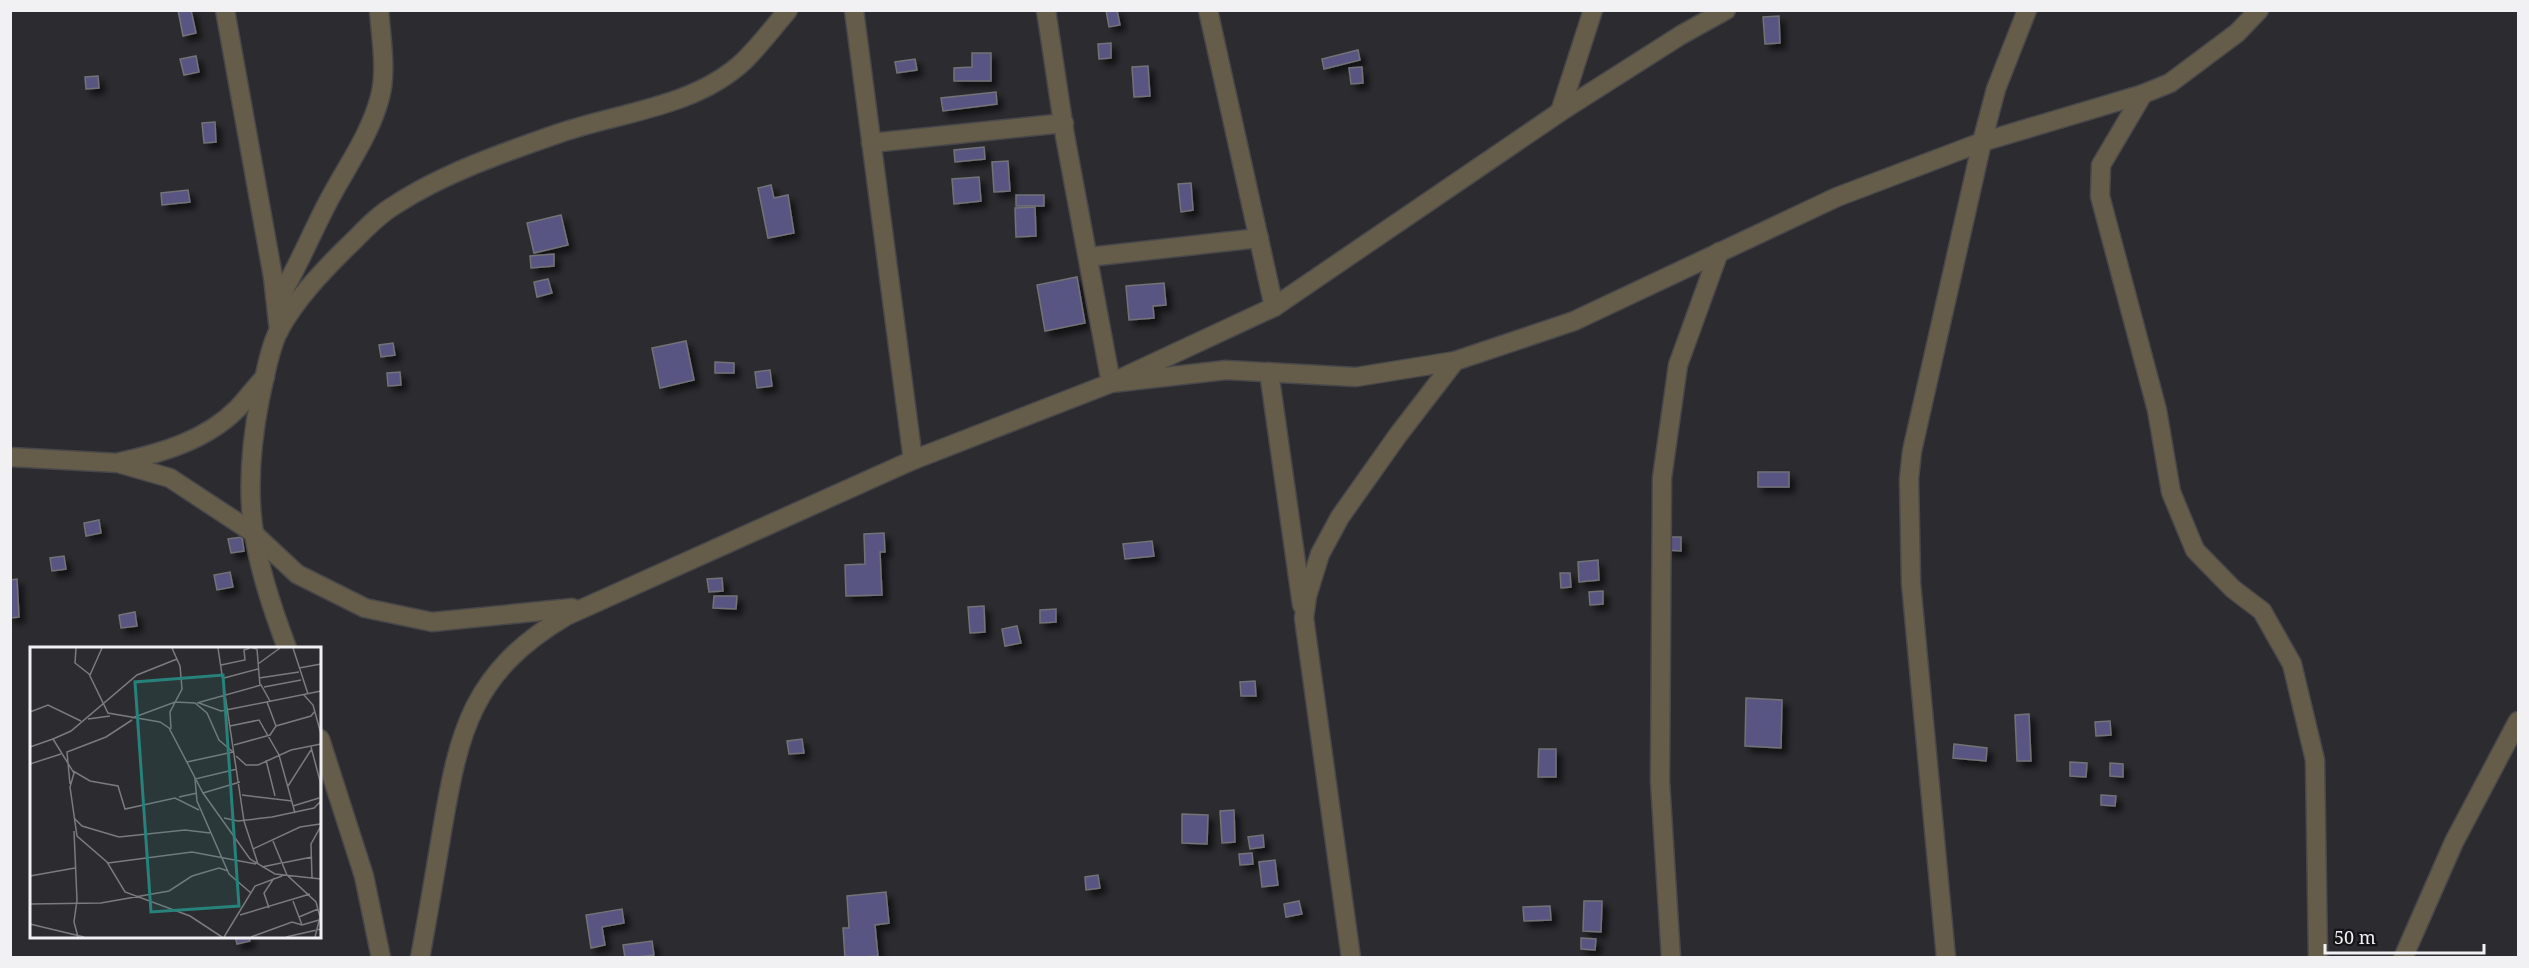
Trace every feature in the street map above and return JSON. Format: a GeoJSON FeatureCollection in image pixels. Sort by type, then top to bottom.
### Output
{"type":"FeatureCollection","features":[{"type":"Feature","properties":{"kind":"street"},"geometry":{"type":"LineString","coordinates":[[225,10],[276,302],[279,331]]}},
{"type":"Feature","properties":{"kind":"street"},"geometry":{"type":"LineString","coordinates":[[276,302],[295,271],[330,198],[356,156],[381,96],[382,49],[379,10]]}},
{"type":"Feature","properties":{"kind":"street"},"geometry":{"type":"LineString","coordinates":[[286,647],[267,595],[252,532],[249,482],[253,432],[264,377],[279,331],[318,275],[394,205],[466,169],[561,133],[648,109],[698,91],[743,62],[788,10]]}},
{"type":"Feature","properties":{"kind":"street"},"geometry":{"type":"LineString","coordinates":[[854,10],[913,460]]}},
{"type":"Feature","properties":{"kind":"street"},"geometry":{"type":"LineString","coordinates":[[1046,10],[1111,383]]}},
{"type":"Feature","properties":{"kind":"street"},"geometry":{"type":"LineString","coordinates":[[1208,10],[1274,307]]}},
{"type":"Feature","properties":{"kind":"street"},"geometry":{"type":"LineString","coordinates":[[1560,112],[1593,10]]}},
{"type":"Feature","properties":{"kind":"street"},"geometry":{"type":"LineString","coordinates":[[420,957],[452,771],[463,729],[481,695],[506,661],[537,634],[587,607],[913,460],[1111,383],[1274,307],[1560,112],[1681,35],[1726,10]]}},
{"type":"Feature","properties":{"kind":"street"},"geometry":{"type":"LineString","coordinates":[[1946,957],[1911,583],[1909,479],[1912,451],[1982,142],[1996,89],[2027,10]]}},
{"type":"Feature","properties":{"kind":"street"},"geometry":{"type":"LineString","coordinates":[[1111,383],[1226,370],[1356,377],[1455,362],[1574,321],[1837,197],[1982,142],[2143,94],[2170,83],[2237,33],[2259,10]]}},
{"type":"Feature","properties":{"kind":"street"},"geometry":{"type":"LineString","coordinates":[[2143,94],[2101,165],[2100,196],[2157,410],[2175,501],[2196,550],[2233,589],[2262,611],[2292,664],[2315,760],[2318,957]]}},
{"type":"Feature","properties":{"kind":"street"},"geometry":{"type":"LineString","coordinates":[[871,143],[1064,123]]}},
{"type":"Feature","properties":{"kind":"street"},"geometry":{"type":"LineString","coordinates":[[1089,257],[1258,238]]}},
{"type":"Feature","properties":{"kind":"street"},"geometry":{"type":"LineString","coordinates":[[1671,957],[1660,781],[1662,478],[1678,365],[1719,252]]}},
{"type":"Feature","properties":{"kind":"street"},"geometry":{"type":"LineString","coordinates":[[1304,618],[1307,596],[1320,554],[1340,517],[1398,435],[1455,362]]}},
{"type":"Feature","properties":{"kind":"street"},"geometry":{"type":"LineString","coordinates":[[1269,372],[1351,957]]}},
{"type":"Feature","properties":{"kind":"street"},"geometry":{"type":"LineString","coordinates":[[118,463],[168,452],[220,423],[238,408],[264,377]]}},
{"type":"Feature","properties":{"kind":"street"},"geometry":{"type":"LineString","coordinates":[[10,457],[118,463],[170,478],[252,532],[297,574],[364,608],[432,622],[587,607]]}},
{"type":"Feature","properties":{"kind":"street"},"geometry":{"type":"LineString","coordinates":[[2403,957],[2454,842],[2518,721]]}},
{"type":"Feature","properties":{"kind":"street"},"geometry":{"type":"LineString","coordinates":[[321,742],[364,876],[381,957]]}},
{"type":"Feature","properties":{"kind":"building"},"geometry":{"type":"Polygon","coordinates":[[[178,10],[191,10],[196,33],[183,36],[178,10]]]}},
{"type":"Feature","properties":{"kind":"building"},"geometry":{"type":"Polygon","coordinates":[[[1106,10],[1117,10],[1120,25],[1109,27],[1106,10]]]}},
{"type":"Feature","properties":{"kind":"building"},"geometry":{"type":"Polygon","coordinates":[[[1779,16],[1780,43],[1765,44],[1763,17],[1779,16]]]}},
{"type":"Feature","properties":{"kind":"building"},"geometry":{"type":"Polygon","coordinates":[[[1111,43],[1111,58],[1099,59],[1098,44],[1111,43]]]}},
{"type":"Feature","properties":{"kind":"building"},"geometry":{"type":"Polygon","coordinates":[[[1358,50],[1360,60],[1324,69],[1322,59],[1358,50]]]}},
{"type":"Feature","properties":{"kind":"building"},"geometry":{"type":"Polygon","coordinates":[[[972,53],[991,53],[991,81],[954,81],[954,68],[972,67],[972,53]]]}},
{"type":"Feature","properties":{"kind":"building"},"geometry":{"type":"Polygon","coordinates":[[[196,56],[199,72],[184,75],[180,59],[196,56]]]}},
{"type":"Feature","properties":{"kind":"building"},"geometry":{"type":"Polygon","coordinates":[[[915,59],[917,70],[897,73],[895,62],[915,59]]]}},
{"type":"Feature","properties":{"kind":"building"},"geometry":{"type":"Polygon","coordinates":[[[1148,66],[1150,96],[1134,97],[1132,67],[1148,66]]]}},
{"type":"Feature","properties":{"kind":"building"},"geometry":{"type":"Polygon","coordinates":[[[1362,67],[1363,83],[1351,84],[1349,68],[1362,67]]]}},
{"type":"Feature","properties":{"kind":"building"},"geometry":{"type":"Polygon","coordinates":[[[98,76],[99,88],[86,89],[85,77],[98,76]]]}},
{"type":"Feature","properties":{"kind":"building"},"geometry":{"type":"Polygon","coordinates":[[[996,92],[997,104],[943,111],[941,98],[996,92]]]}},
{"type":"Feature","properties":{"kind":"building"},"geometry":{"type":"Polygon","coordinates":[[[215,122],[216,142],[204,143],[202,123],[215,122]]]}},
{"type":"Feature","properties":{"kind":"building"},"geometry":{"type":"Polygon","coordinates":[[[984,147],[985,159],[955,162],[954,150],[984,147]]]}},
{"type":"Feature","properties":{"kind":"building"},"geometry":{"type":"Polygon","coordinates":[[[1008,161],[1010,191],[994,192],[992,162],[1008,161]]]}},
{"type":"Feature","properties":{"kind":"building"},"geometry":{"type":"Polygon","coordinates":[[[979,177],[981,201],[954,204],[952,179],[979,177]]]}},
{"type":"Feature","properties":{"kind":"building"},"geometry":{"type":"Polygon","coordinates":[[[1191,183],[1193,210],[1181,212],[1178,184],[1191,183]]]}},
{"type":"Feature","properties":{"kind":"building"},"geometry":{"type":"Polygon","coordinates":[[[771,185],[774,198],[788,195],[794,233],[768,238],[758,188],[771,185]]]}},
{"type":"Feature","properties":{"kind":"building"},"geometry":{"type":"Polygon","coordinates":[[[188,190],[190,202],[162,205],[161,193],[188,190]]]}},
{"type":"Feature","properties":{"kind":"building"},"geometry":{"type":"Polygon","coordinates":[[[1016,195],[1044,195],[1044,206],[1016,206],[1016,195]]]}},
{"type":"Feature","properties":{"kind":"building"},"geometry":{"type":"Polygon","coordinates":[[[1035,207],[1036,236],[1016,237],[1015,208],[1035,207]]]}},
{"type":"Feature","properties":{"kind":"building"},"geometry":{"type":"Polygon","coordinates":[[[561,215],[568,245],[534,253],[527,223],[561,215]]]}},
{"type":"Feature","properties":{"kind":"building"},"geometry":{"type":"Polygon","coordinates":[[[554,254],[554,266],[531,268],[530,256],[554,254]]]}},
{"type":"Feature","properties":{"kind":"building"},"geometry":{"type":"Polygon","coordinates":[[[1077,277],[1085,323],[1045,331],[1037,285],[1077,277]]]}},
{"type":"Feature","properties":{"kind":"building"},"geometry":{"type":"Polygon","coordinates":[[[548,279],[552,293],[537,297],[534,282],[548,279]]]}},
{"type":"Feature","properties":{"kind":"building"},"geometry":{"type":"Polygon","coordinates":[[[1164,283],[1166,305],[1153,306],[1154,318],[1129,320],[1126,286],[1164,283]]]}},
{"type":"Feature","properties":{"kind":"building"},"geometry":{"type":"Polygon","coordinates":[[[686,341],[694,380],[660,388],[652,348],[686,341]]]}},
{"type":"Feature","properties":{"kind":"building"},"geometry":{"type":"Polygon","coordinates":[[[393,343],[395,355],[381,357],[379,345],[393,343]]]}},
{"type":"Feature","properties":{"kind":"building"},"geometry":{"type":"Polygon","coordinates":[[[715,362],[734,363],[734,373],[715,373],[715,362]]]}},
{"type":"Feature","properties":{"kind":"building"},"geometry":{"type":"Polygon","coordinates":[[[770,370],[772,386],[757,388],[755,372],[770,370]]]}},
{"type":"Feature","properties":{"kind":"building"},"geometry":{"type":"Polygon","coordinates":[[[400,372],[401,385],[388,386],[387,373],[400,372]]]}},
{"type":"Feature","properties":{"kind":"building"},"geometry":{"type":"Polygon","coordinates":[[[1758,472],[1789,472],[1789,487],[1758,487],[1758,472]]]}},
{"type":"Feature","properties":{"kind":"building"},"geometry":{"type":"Polygon","coordinates":[[[99,520],[101,533],[86,536],[84,523],[99,520]]]}},
{"type":"Feature","properties":{"kind":"building"},"geometry":{"type":"Polygon","coordinates":[[[884,533],[885,552],[880,552],[882,595],[846,596],[845,565],[865,564],[864,534],[884,533]]]}},
{"type":"Feature","properties":{"kind":"building"},"geometry":{"type":"Polygon","coordinates":[[[242,537],[244,551],[231,553],[228,539],[242,537]]]}},
{"type":"Feature","properties":{"kind":"building"},"geometry":{"type":"Polygon","coordinates":[[[1666,537],[1681,537],[1681,551],[1666,550],[1666,537]]]}},
{"type":"Feature","properties":{"kind":"building"},"geometry":{"type":"Polygon","coordinates":[[[1152,541],[1154,556],[1125,559],[1123,544],[1152,541]]]}},
{"type":"Feature","properties":{"kind":"building"},"geometry":{"type":"Polygon","coordinates":[[[64,556],[66,569],[52,571],[50,558],[64,556]]]}},
{"type":"Feature","properties":{"kind":"building"},"geometry":{"type":"Polygon","coordinates":[[[1598,560],[1599,580],[1579,582],[1578,562],[1598,560]]]}},
{"type":"Feature","properties":{"kind":"building"},"geometry":{"type":"Polygon","coordinates":[[[230,572],[233,587],[217,590],[214,575],[230,572]]]}},
{"type":"Feature","properties":{"kind":"building"},"geometry":{"type":"Polygon","coordinates":[[[1560,573],[1570,573],[1571,587],[1561,588],[1560,573]]]}},
{"type":"Feature","properties":{"kind":"building"},"geometry":{"type":"Polygon","coordinates":[[[722,578],[723,591],[709,592],[707,579],[722,578]]]}},
{"type":"Feature","properties":{"kind":"building"},"geometry":{"type":"Polygon","coordinates":[[[17,579],[19,617],[10,618],[10,580],[17,579]]]}},
{"type":"Feature","properties":{"kind":"building"},"geometry":{"type":"Polygon","coordinates":[[[1603,591],[1603,604],[1590,605],[1589,592],[1603,591]]]}},
{"type":"Feature","properties":{"kind":"building"},"geometry":{"type":"Polygon","coordinates":[[[714,596],[737,596],[736,609],[713,608],[714,596]]]}},
{"type":"Feature","properties":{"kind":"building"},"geometry":{"type":"Polygon","coordinates":[[[984,606],[985,632],[970,633],[968,607],[984,606]]]}},
{"type":"Feature","properties":{"kind":"building"},"geometry":{"type":"Polygon","coordinates":[[[1056,609],[1056,622],[1040,623],[1040,610],[1056,609]]]}},
{"type":"Feature","properties":{"kind":"building"},"geometry":{"type":"Polygon","coordinates":[[[135,612],[137,626],[121,628],[119,615],[135,612]]]}},
{"type":"Feature","properties":{"kind":"building"},"geometry":{"type":"Polygon","coordinates":[[[1017,626],[1021,643],[1005,646],[1002,629],[1017,626]]]}},
{"type":"Feature","properties":{"kind":"building"},"geometry":{"type":"Polygon","coordinates":[[[1255,681],[1256,696],[1241,696],[1240,682],[1255,681]]]}},
{"type":"Feature","properties":{"kind":"building"},"geometry":{"type":"Polygon","coordinates":[[[1746,698],[1782,700],[1781,748],[1745,746],[1746,698]]]}},
{"type":"Feature","properties":{"kind":"building"},"geometry":{"type":"Polygon","coordinates":[[[2029,714],[2031,761],[2017,761],[2015,715],[2029,714]]]}},
{"type":"Feature","properties":{"kind":"building"},"geometry":{"type":"Polygon","coordinates":[[[2110,721],[2111,735],[2096,736],[2095,722],[2110,721]]]}},
{"type":"Feature","properties":{"kind":"building"},"geometry":{"type":"Polygon","coordinates":[[[802,739],[804,753],[789,754],[787,741],[802,739]]]}},
{"type":"Feature","properties":{"kind":"building"},"geometry":{"type":"Polygon","coordinates":[[[1954,744],[1987,748],[1986,761],[1953,758],[1954,744]]]}},
{"type":"Feature","properties":{"kind":"building"},"geometry":{"type":"Polygon","coordinates":[[[1539,749],[1556,749],[1556,777],[1538,777],[1539,749]]]}},
{"type":"Feature","properties":{"kind":"building"},"geometry":{"type":"Polygon","coordinates":[[[2070,762],[2087,763],[2086,777],[2070,776],[2070,762]]]}},
{"type":"Feature","properties":{"kind":"building"},"geometry":{"type":"Polygon","coordinates":[[[2110,763],[2123,764],[2123,777],[2110,776],[2110,763]]]}},
{"type":"Feature","properties":{"kind":"building"},"geometry":{"type":"Polygon","coordinates":[[[2101,795],[2116,796],[2115,806],[2101,805],[2101,795]]]}},
{"type":"Feature","properties":{"kind":"building"},"geometry":{"type":"Polygon","coordinates":[[[1234,810],[1235,842],[1222,843],[1220,811],[1234,810]]]}},
{"type":"Feature","properties":{"kind":"building"},"geometry":{"type":"Polygon","coordinates":[[[1182,814],[1208,815],[1207,844],[1182,843],[1182,814]]]}},
{"type":"Feature","properties":{"kind":"building"},"geometry":{"type":"Polygon","coordinates":[[[1263,835],[1264,847],[1250,849],[1248,837],[1263,835]]]}},
{"type":"Feature","properties":{"kind":"building"},"geometry":{"type":"Polygon","coordinates":[[[1252,853],[1253,864],[1240,865],[1239,854],[1252,853]]]}},
{"type":"Feature","properties":{"kind":"building"},"geometry":{"type":"Polygon","coordinates":[[[1275,860],[1278,885],[1262,887],[1259,862],[1275,860]]]}},
{"type":"Feature","properties":{"kind":"building"},"geometry":{"type":"Polygon","coordinates":[[[1098,875],[1100,888],[1086,890],[1085,877],[1098,875]]]}},
{"type":"Feature","properties":{"kind":"building"},"geometry":{"type":"Polygon","coordinates":[[[886,892],[889,923],[875,925],[878,956],[845,958],[843,928],[849,928],[847,896],[886,892]]]}},
{"type":"Feature","properties":{"kind":"building"},"geometry":{"type":"Polygon","coordinates":[[[1299,901],[1302,914],[1286,917],[1284,904],[1299,901]]]}},
{"type":"Feature","properties":{"kind":"building"},"geometry":{"type":"Polygon","coordinates":[[[1584,901],[1602,901],[1601,932],[1583,931],[1584,901]]]}},
{"type":"Feature","properties":{"kind":"building"},"geometry":{"type":"Polygon","coordinates":[[[1550,906],[1551,920],[1524,921],[1523,907],[1550,906]]]}},
{"type":"Feature","properties":{"kind":"building"},"geometry":{"type":"Polygon","coordinates":[[[622,909],[624,923],[602,927],[605,945],[591,948],[586,915],[622,909]]]}},
{"type":"Feature","properties":{"kind":"building"},"geometry":{"type":"Polygon","coordinates":[[[236,938],[249,938],[250,941],[237,944],[236,938]]]}},
{"type":"Feature","properties":{"kind":"building"},"geometry":{"type":"Polygon","coordinates":[[[1581,938],[1596,939],[1595,950],[1581,949],[1581,938]]]}},
{"type":"Feature","properties":{"kind":"building"},"geometry":{"type":"Polygon","coordinates":[[[652,941],[654,955],[625,958],[623,945],[652,941]]]}}]}
